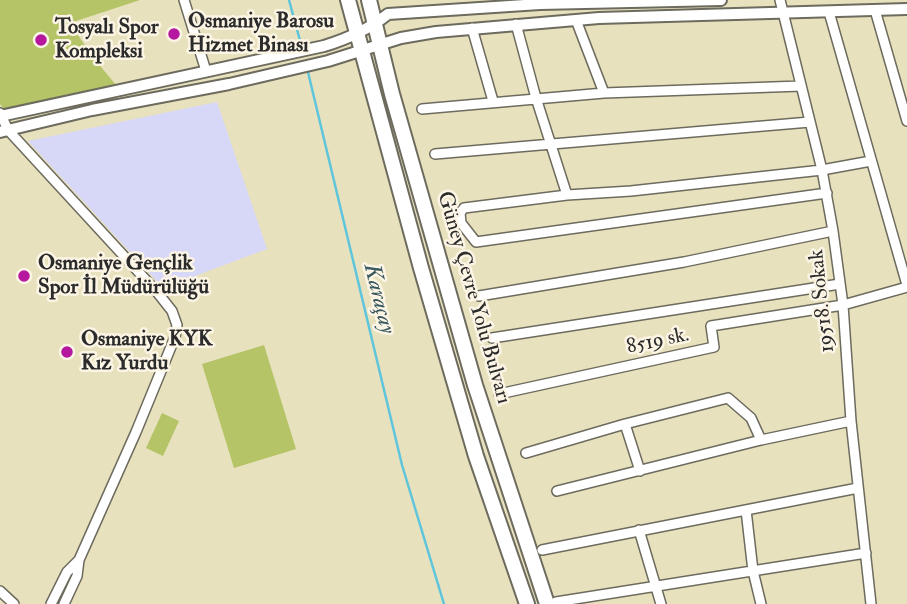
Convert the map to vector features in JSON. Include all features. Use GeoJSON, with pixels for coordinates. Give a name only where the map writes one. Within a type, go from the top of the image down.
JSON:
{"type":"FeatureCollection","features":[{"type":"Feature","properties":{"kind":"highway","name":"Güney Çevre Yolu Bulvarı"},"geometry":{"type":"LineString","coordinates":[[348,0],[465,418],[527,604]]}},
{"type":"Feature","properties":{"kind":"highway","name":"Güney Çevre Yolu Bulvarı"},"geometry":{"type":"LineString","coordinates":[[369,0],[392,94],[475,385],[552,603]]}},
{"type":"Feature","properties":{"kind":"street"},"geometry":{"type":"LineString","coordinates":[[184,0],[206,71]]}},
{"type":"Feature","properties":{"kind":"street"},"geometry":{"type":"LineString","coordinates":[[420,0],[420,13]]}},
{"type":"Feature","properties":{"kind":"street"},"geometry":{"type":"LineString","coordinates":[[64,604],[77,576],[79,559],[146,409],[177,325],[172,311],[157,292],[4,131],[1,115],[324,46],[345,40],[388,14],[420,13],[480,4],[721,0]]}},
{"type":"Feature","properties":{"kind":"street","name":"19518. Sokak"},"geometry":{"type":"LineString","coordinates":[[780,0],[822,170],[833,231],[843,306],[851,421],[871,604]]}},
{"type":"Feature","properties":{"kind":"street"},"geometry":{"type":"LineString","coordinates":[[4,131],[92,110],[229,84],[436,32],[576,20],[907,9]]}},
{"type":"Feature","properties":{"kind":"street"},"geometry":{"type":"LineString","coordinates":[[875,10],[907,121]]}},
{"type":"Feature","properties":{"kind":"street"},"geometry":{"type":"LineString","coordinates":[[829,12],[907,286],[843,306]]}},
{"type":"Feature","properties":{"kind":"street"},"geometry":{"type":"LineString","coordinates":[[576,20],[604,93]]}},
{"type":"Feature","properties":{"kind":"street"},"geometry":{"type":"LineString","coordinates":[[516,24],[567,195]]}},
{"type":"Feature","properties":{"kind":"street"},"geometry":{"type":"LineString","coordinates":[[472,28],[493,101]]}},
{"type":"Feature","properties":{"kind":"street"},"geometry":{"type":"LineString","coordinates":[[422,109],[536,97],[801,86]]}},
{"type":"Feature","properties":{"kind":"street"},"geometry":{"type":"LineString","coordinates":[[435,154],[810,122]]}},
{"type":"Feature","properties":{"kind":"street"},"geometry":{"type":"LineString","coordinates":[[827,193],[475,242],[461,222],[460,213],[464,208],[822,170],[871,161]]}},
{"type":"Feature","properties":{"kind":"street"},"geometry":{"type":"LineString","coordinates":[[480,296],[684,262],[833,231]]}},
{"type":"Feature","properties":{"kind":"street"},"geometry":{"type":"LineString","coordinates":[[492,338],[840,284]]}},
{"type":"Feature","properties":{"kind":"street","name":"8519 sk."},"geometry":{"type":"LineString","coordinates":[[499,394],[714,347],[711,326],[843,306]]}},
{"type":"Feature","properties":{"kind":"street"},"geometry":{"type":"LineString","coordinates":[[526,453],[728,398],[751,418],[761,440]]}},
{"type":"Feature","properties":{"kind":"street"},"geometry":{"type":"LineString","coordinates":[[557,491],[761,440],[851,421]]}},
{"type":"Feature","properties":{"kind":"street"},"geometry":{"type":"LineString","coordinates":[[625,424],[640,471]]}},
{"type":"Feature","properties":{"kind":"street"},"geometry":{"type":"LineString","coordinates":[[542,550],[858,488]]}},
{"type":"Feature","properties":{"kind":"street"},"geometry":{"type":"LineString","coordinates":[[746,510],[753,571],[761,604]]}},
{"type":"Feature","properties":{"kind":"street"},"geometry":{"type":"LineString","coordinates":[[639,530],[661,604]]}},
{"type":"Feature","properties":{"kind":"street"},"geometry":{"type":"LineString","coordinates":[[552,603],[866,553]]}},
{"type":"Feature","properties":{"kind":"street"},"geometry":{"type":"LineString","coordinates":[[51,604],[67,572],[79,559]]}},
{"type":"Feature","properties":{"kind":"street"},"geometry":{"type":"LineString","coordinates":[[0,591],[14,604]]}},
{"type":"Feature","properties":{"kind":"shaded area"},"geometry":{"type":"Polygon","coordinates":[[[217,102],[267,249],[163,288],[28,141],[217,102]]]}},
{"type":"Feature","properties":{"kind":"green space","name":"Tosyalı Spor Kompleksi"},"geometry":{"type":"Polygon","coordinates":[[[0,0],[140,0],[70,23],[116,85],[4,109],[0,104],[0,0]]]}},
{"type":"Feature","properties":{"kind":"green space"},"geometry":{"type":"Polygon","coordinates":[[[264,345],[296,449],[234,468],[202,364],[264,345]]]}},
{"type":"Feature","properties":{"kind":"green space"},"geometry":{"type":"Polygon","coordinates":[[[162,413],[179,421],[163,456],[146,448],[162,413]]]}},
{"type":"Feature","properties":{"kind":"waterway","name":"Karaçay"},"geometry":{"type":"LineString","coordinates":[[289,0],[302,48]]}},
{"type":"Feature","properties":{"kind":"waterway","name":"Karaçay"},"geometry":{"type":"LineString","coordinates":[[307,68],[402,465],[444,604]]}},
{"type":"Feature","properties":{"kind":"place","name":"Osmaniye Barosu Hizmet Binası"},"geometry":{"type":"Point","coordinates":[174,34]}},
{"type":"Feature","properties":{"kind":"place","name":"Tosyalı Spor Kompleksi"},"geometry":{"type":"Point","coordinates":[41,40]}},
{"type":"Feature","properties":{"kind":"place","name":"Osmaniye Gençlik Spor İl Müdürülüğü"},"geometry":{"type":"Point","coordinates":[24,276]}},
{"type":"Feature","properties":{"kind":"place","name":"Osmaniye KYK Kız Yurdu"},"geometry":{"type":"Point","coordinates":[67,352]}}]}
